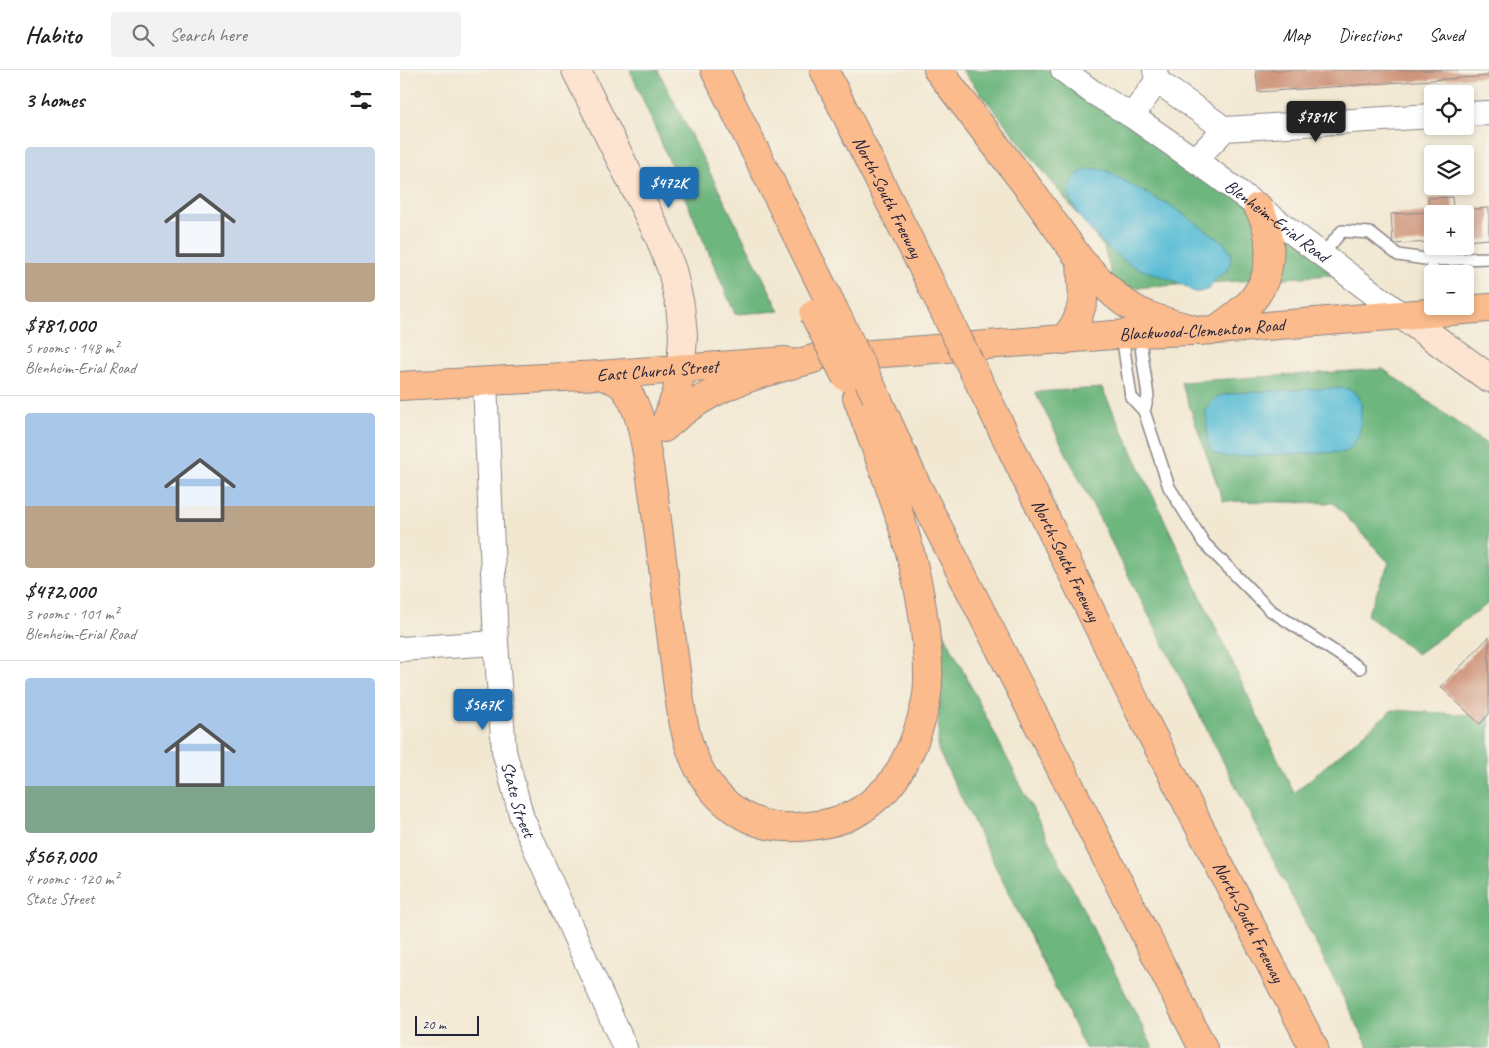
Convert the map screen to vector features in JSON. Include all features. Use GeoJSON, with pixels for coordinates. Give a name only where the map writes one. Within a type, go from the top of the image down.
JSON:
{"type":"FeatureCollection","features":[{"type":"Feature","properties":{"kind":"main road"},"geometry":{"type":"LineString","coordinates":[[576,70],[659,236],[672,270],[680,305],[683,335],[677,392],[656,450],[651,477]]}},
{"type":"Feature","properties":{"kind":"main road"},"geometry":{"type":"LineString","coordinates":[[715,70],[808,257],[823,310],[867,397],[915,482],[1203,1048]]}},
{"type":"Feature","properties":{"kind":"main road","name":"North-South Freeway"},"geometry":{"type":"LineString","coordinates":[[824,70],[1140,712],[1314,1048]]}},
{"type":"Feature","properties":{"kind":"main road"},"geometry":{"type":"LineString","coordinates":[[938,70],[1030,190],[1081,261],[1110,290],[1146,315],[1208,331],[1254,299],[1267,274],[1270,239],[1263,214],[1258,207]]}},
{"type":"Feature","properties":{"kind":"main road"},"geometry":{"type":"LineString","coordinates":[[1064,340],[1077,321],[1083,301],[1081,261]]}},
{"type":"Feature","properties":{"kind":"main road","name":"Blackwood-Clementon Road"},"geometry":{"type":"LineString","coordinates":[[1474,308],[1489,308]]}},
{"type":"Feature","properties":{"kind":"main road","name":"Blackwood-Clementon Road"},"geometry":{"type":"LineString","coordinates":[[914,351],[1131,334],[1208,331],[1402,315],[1424,311]]}},
{"type":"Feature","properties":{"kind":"main road","name":"Blenheim-Erial Road"},"geometry":{"type":"LineString","coordinates":[[1402,315],[1489,378]]}},
{"type":"Feature","properties":{"kind":"main road","name":"East Church Street"},"geometry":{"type":"LineString","coordinates":[[400,386],[599,375],[914,351]]}},
{"type":"Feature","properties":{"kind":"main road"},"geometry":{"type":"LineString","coordinates":[[664,428],[693,404],[719,388],[754,375],[812,359]]}},
{"type":"Feature","properties":{"kind":"main road"},"geometry":{"type":"LineString","coordinates":[[599,375],[619,382],[633,401],[646,449],[681,708],[692,753],[708,784],[722,802],[743,816],[771,827],[799,828],[828,824],[860,811],[885,790],[905,762],[920,728],[928,692],[928,652],[922,605],[914,566],[867,397]]}},
{"type":"Feature","properties":{"kind":"street","name":"Blenheim-Erial Road"},"geometry":{"type":"LineString","coordinates":[[1063,70],[1091,91],[1132,116],[1195,160],[1402,315]]}},
{"type":"Feature","properties":{"kind":"street"},"geometry":{"type":"LineString","coordinates":[[1132,116],[1156,75],[1225,129],[1424,117]]}},
{"type":"Feature","properties":{"kind":"street"},"geometry":{"type":"LineString","coordinates":[[1474,114],[1489,113]]}},
{"type":"Feature","properties":{"kind":"street"},"geometry":{"type":"LineString","coordinates":[[1195,160],[1225,129]]}},
{"type":"Feature","properties":{"kind":"street","name":"State Street"},"geometry":{"type":"LineString","coordinates":[[485,381],[496,643],[504,751],[522,818],[625,1048]]}},
{"type":"Feature","properties":{"kind":"street"},"geometry":{"type":"LineString","coordinates":[[400,649],[496,643]]}},
{"type":"Feature","properties":{"kind":"lane"},"geometry":{"type":"LineString","coordinates":[[1322,255],[1342,231],[1370,233],[1398,255],[1432,260],[1489,258]]}},
{"type":"Feature","properties":{"kind":"lane"},"geometry":{"type":"LineString","coordinates":[[1432,260],[1432,265]]}},
{"type":"Feature","properties":{"kind":"lane"},"geometry":{"type":"LineString","coordinates":[[1131,334],[1148,396],[1144,411]]}},
{"type":"Feature","properties":{"kind":"lane"},"geometry":{"type":"LineString","coordinates":[[1131,334],[1131,397],[1144,411],[1170,487],[1204,543],[1270,610],[1360,668]]}},
{"type":"Feature","properties":{"kind":"green space"},"geometry":{"type":"Polygon","coordinates":[[[630,70],[658,70],[780,311],[735,314],[630,70]]]}},
{"type":"Feature","properties":{"kind":"green space"},"geometry":{"type":"Polygon","coordinates":[[[962,70],[1057,70],[1348,274],[1115,289],[1104,247],[962,70]]]}},
{"type":"Feature","properties":{"kind":"green space"},"geometry":{"type":"Polygon","coordinates":[[[1383,369],[1489,446],[1489,603],[1417,654],[1367,615],[1389,563],[1334,503],[1223,501],[1181,382],[1383,369]]]}},
{"type":"Feature","properties":{"kind":"green space"},"geometry":{"type":"Polygon","coordinates":[[[1102,388],[1294,793],[1392,710],[1489,716],[1489,1048],[1369,1048],[1035,392],[1102,388]]]}},
{"type":"Feature","properties":{"kind":"green space"},"geometry":{"type":"Polygon","coordinates":[[[940,625],[1153,1048],[1085,1048],[938,750],[940,625]]]}},
{"type":"Feature","properties":{"kind":"water"},"geometry":{"type":"Polygon","coordinates":[[[1091,168],[1105,170],[1160,201],[1167,203],[1223,242],[1231,253],[1230,264],[1226,272],[1217,277],[1209,289],[1195,292],[1178,282],[1139,269],[1125,261],[1090,229],[1071,201],[1070,188],[1075,177],[1091,168]]]}},
{"type":"Feature","properties":{"kind":"water"},"geometry":{"type":"Polygon","coordinates":[[[1334,388],[1351,390],[1357,394],[1361,401],[1359,433],[1351,448],[1346,452],[1226,457],[1214,453],[1208,445],[1206,410],[1211,402],[1219,396],[1234,393],[1334,388]]]}},
{"type":"Feature","properties":{"kind":"building"},"geometry":{"type":"Polygon","coordinates":[[[1256,70],[1489,70],[1489,76],[1258,92],[1256,70]]]}},
{"type":"Feature","properties":{"kind":"building"},"geometry":{"type":"Polygon","coordinates":[[[1452,197],[1453,205],[1428,205],[1428,198],[1452,197]]]}},
{"type":"Feature","properties":{"kind":"building"},"geometry":{"type":"Polygon","coordinates":[[[1489,208],[1489,239],[1474,240],[1474,209],[1489,208]]]}},
{"type":"Feature","properties":{"kind":"building"},"geometry":{"type":"Polygon","coordinates":[[[1424,212],[1424,242],[1393,244],[1391,214],[1424,212]]]}},
{"type":"Feature","properties":{"kind":"building"},"geometry":{"type":"Polygon","coordinates":[[[1489,637],[1489,714],[1480,724],[1441,687],[1489,637]]]}}]}
